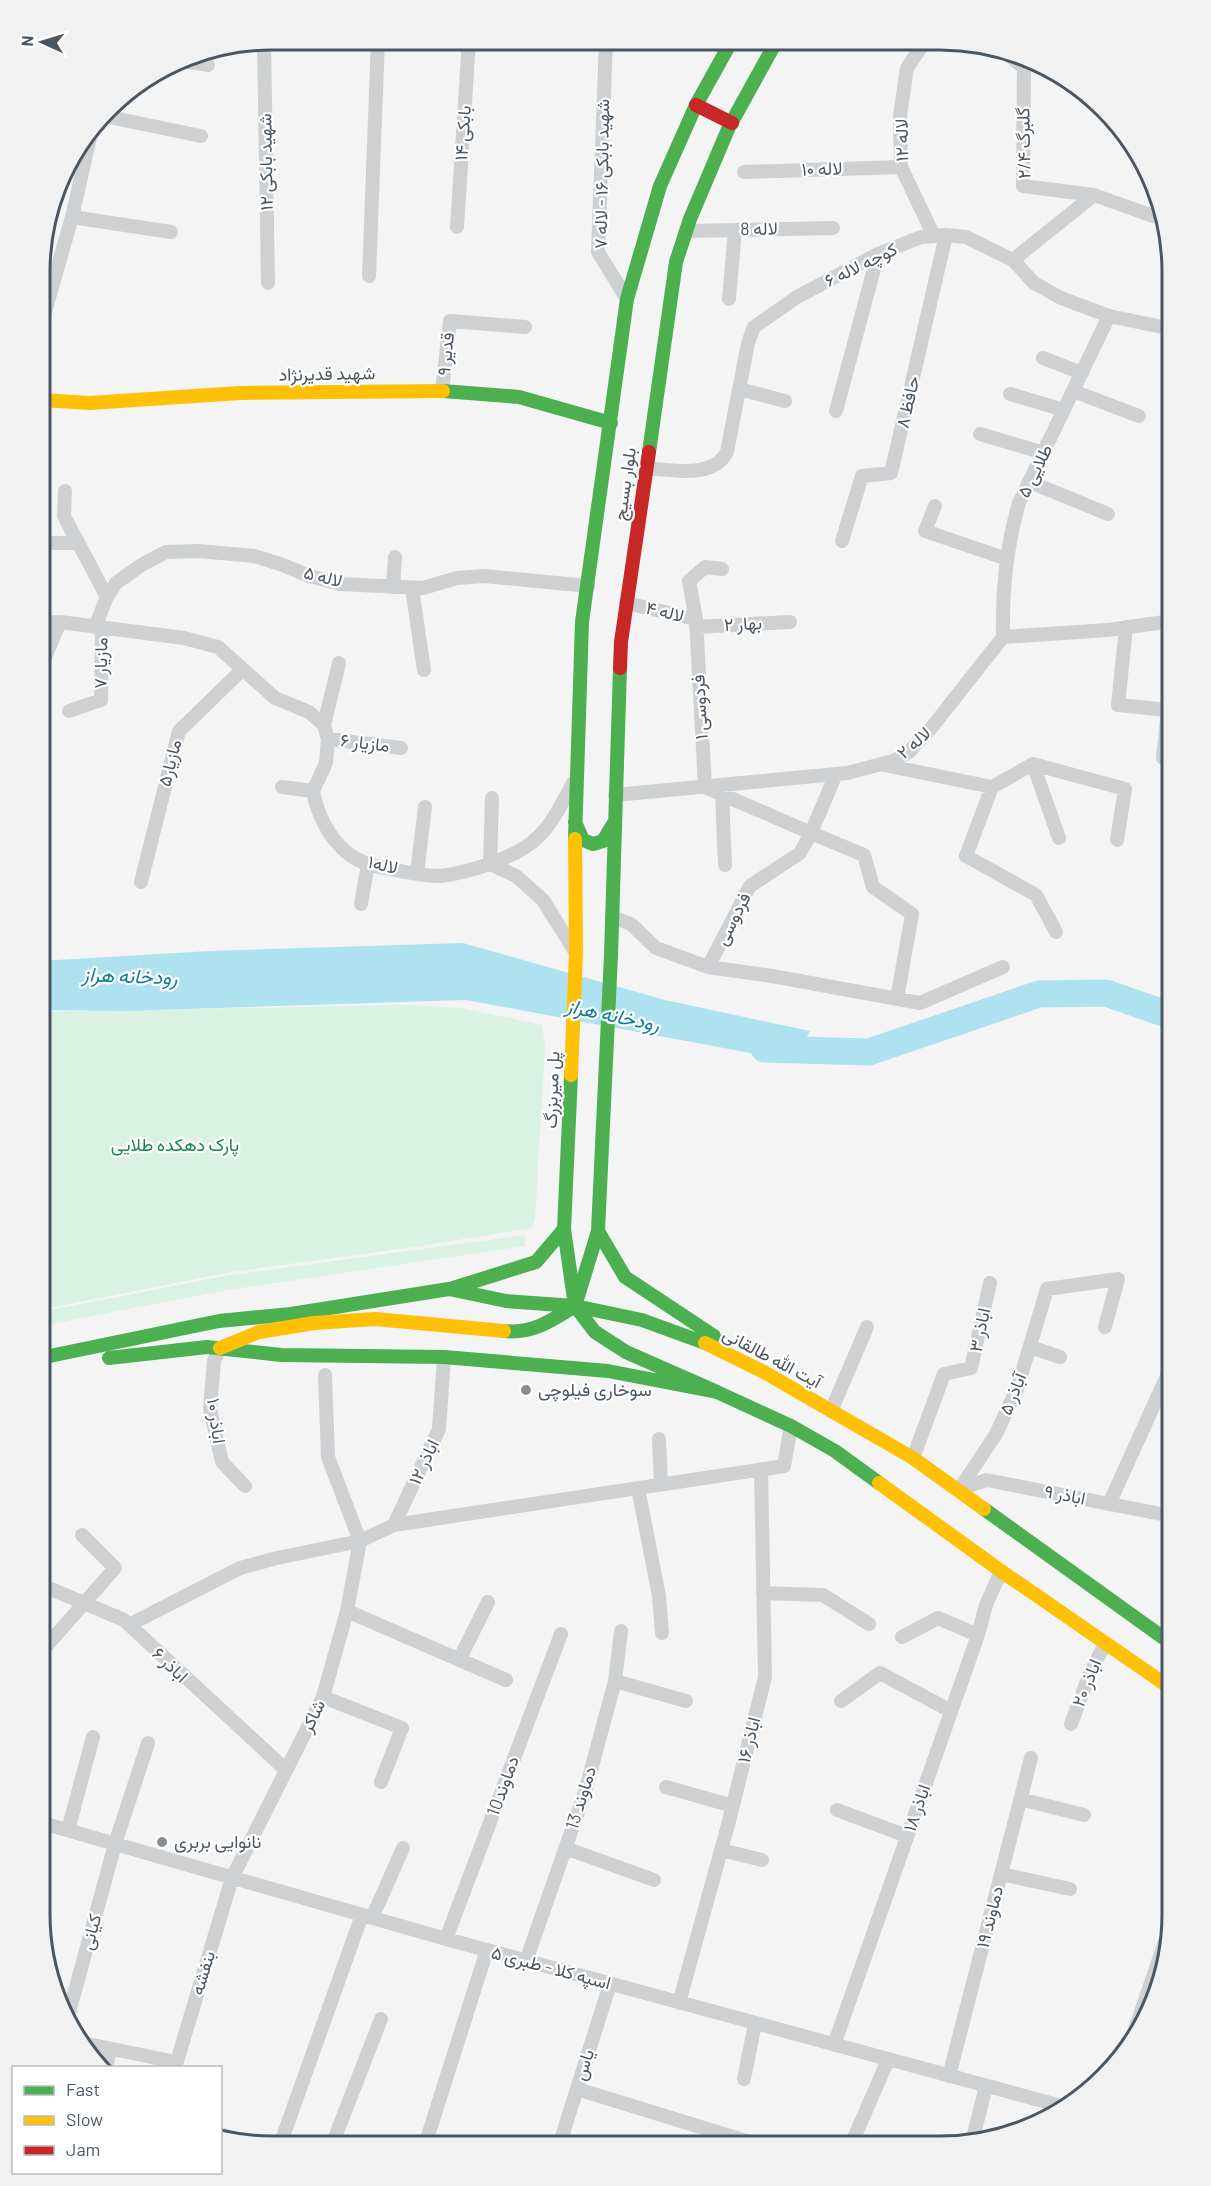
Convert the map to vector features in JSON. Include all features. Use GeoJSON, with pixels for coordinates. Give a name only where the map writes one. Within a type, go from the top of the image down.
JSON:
{"type":"FeatureCollection","features":[{"type":"Feature","properties":{"kind":"main road","name":"بلوار بسیج"},"geometry":{"type":"LineString","coordinates":[[576,952],[575,822],[582,622],[627,299],[660,186],[696,105],[727,50]]}},
{"type":"Feature","properties":{"kind":"main road","name":"بلوار بسیج"},"geometry":{"type":"LineString","coordinates":[[598,1231],[611,955],[621,642],[676,262],[686,231],[732,123],[772,50]]}},
{"type":"Feature","properties":{"kind":"main road"},"geometry":{"type":"LineString","coordinates":[[696,105],[732,123]]}},
{"type":"Feature","properties":{"kind":"main road","name":"شهید قدیرنژاد"},"geometry":{"type":"LineString","coordinates":[[50,401],[90,403],[240,393],[442,391],[519,397],[610,423]]}},
{"type":"Feature","properties":{"kind":"main road"},"geometry":{"type":"LineString","coordinates":[[575,822],[583,840],[593,844],[603,841],[614,822]]}},
{"type":"Feature","properties":{"kind":"main road","name":"پل میربزرگ"},"geometry":{"type":"LineString","coordinates":[[575,1306],[564,1229],[576,952]]}},
{"type":"Feature","properties":{"kind":"main road"},"geometry":{"type":"LineString","coordinates":[[449,1289],[536,1262],[564,1229]]}},
{"type":"Feature","properties":{"kind":"main road"},"geometry":{"type":"LineString","coordinates":[[220,1348],[259,1332],[314,1323],[375,1319],[519,1333],[546,1324],[575,1306],[598,1231]]}},
{"type":"Feature","properties":{"kind":"main road"},"geometry":{"type":"LineString","coordinates":[[598,1231],[626,1277],[636,1286],[698,1325],[764,1372]]}},
{"type":"Feature","properties":{"kind":"main road","name":"آیت الله طالقانی"},"geometry":{"type":"LineString","coordinates":[[50,1356],[219,1321],[291,1314],[449,1289],[506,1301],[575,1306],[642,1320],[694,1338],[764,1372],[913,1458],[1162,1637]]}},
{"type":"Feature","properties":{"kind":"main road"},"geometry":{"type":"LineString","coordinates":[[505,1332],[515,1327],[519,1317],[515,1307],[506,1301]]}},
{"type":"Feature","properties":{"kind":"main road"},"geometry":{"type":"LineString","coordinates":[[575,1306],[596,1332],[626,1352],[791,1426],[835,1451],[1001,1571],[1162,1682]]}},
{"type":"Feature","properties":{"kind":"main road"},"geometry":{"type":"LineString","coordinates":[[644,1359],[638,1350],[640,1338],[648,1328],[661,1326]]}},
{"type":"Feature","properties":{"kind":"main road"},"geometry":{"type":"LineString","coordinates":[[50,1369],[125,1355],[207,1347],[281,1355],[444,1358],[608,1371],[717,1392]]}},
{"type":"Feature","properties":{"kind":"street","name":"شهید بابکی ۱۲"},"geometry":{"type":"LineString","coordinates":[[264,50],[268,283]]}},
{"type":"Feature","properties":{"kind":"street"},"geometry":{"type":"LineString","coordinates":[[369,276],[378,50]]}},
{"type":"Feature","properties":{"kind":"street","name":"بابکی ۱۴"},"geometry":{"type":"LineString","coordinates":[[457,227],[468,50]]}},
{"type":"Feature","properties":{"kind":"street","name":"شهید بابکی ۱۶ - لاله ۷"},"geometry":{"type":"LineString","coordinates":[[606,50],[598,252],[627,299]]}},
{"type":"Feature","properties":{"kind":"street","name":"لاله ۱۲"},"geometry":{"type":"LineString","coordinates":[[919,50],[907,68],[900,116],[901,167],[940,236]]}},
{"type":"Feature","properties":{"kind":"street"},"geometry":{"type":"LineString","coordinates":[[195,63],[208,65]]}},
{"type":"Feature","properties":{"kind":"street","name":"گلبرگ ۲/۴"},"geometry":{"type":"LineString","coordinates":[[1025,66],[1023,186],[1094,195],[1153,216]]}},
{"type":"Feature","properties":{"kind":"street"},"geometry":{"type":"LineString","coordinates":[[112,118],[201,136]]}},
{"type":"Feature","properties":{"kind":"street"},"geometry":{"type":"LineString","coordinates":[[50,295],[72,218],[88,147]]}},
{"type":"Feature","properties":{"kind":"street","name":"لاله ۱۰"},"geometry":{"type":"LineString","coordinates":[[744,172],[901,167]]}},
{"type":"Feature","properties":{"kind":"street"},"geometry":{"type":"LineString","coordinates":[[1013,260],[1094,195]]}},
{"type":"Feature","properties":{"kind":"street"},"geometry":{"type":"LineString","coordinates":[[72,218],[171,231]]}},
{"type":"Feature","properties":{"kind":"street","name":"لاله 8"},"geometry":{"type":"LineString","coordinates":[[686,231],[833,228]]}},
{"type":"Feature","properties":{"kind":"street"},"geometry":{"type":"LineString","coordinates":[[729,299],[735,230]]}},
{"type":"Feature","properties":{"kind":"street","name":"حافظ ۸"},"geometry":{"type":"LineString","coordinates":[[842,541],[862,476],[891,473],[940,236]]}},
{"type":"Feature","properties":{"kind":"street","name":"کوچه لاله ۶"},"geometry":{"type":"LineString","coordinates":[[646,468],[685,471],[710,468],[722,461],[727,452],[747,343],[754,327],[797,297],[878,254],[921,237],[966,237],[1013,260],[1034,283],[1061,298],[1109,316],[1162,327]]}},
{"type":"Feature","properties":{"kind":"street"},"geometry":{"type":"LineString","coordinates":[[836,411],[878,254]]}},
{"type":"Feature","properties":{"kind":"street","name":"طلایی ۵"},"geometry":{"type":"LineString","coordinates":[[1003,637],[1002,594],[1010,533],[1019,503],[1109,316]]}},
{"type":"Feature","properties":{"kind":"street","name":"قدیر ۹"},"geometry":{"type":"LineString","coordinates":[[442,391],[450,321],[525,327]]}},
{"type":"Feature","properties":{"kind":"street"},"geometry":{"type":"LineString","coordinates":[[1043,358],[1082,373]]}},
{"type":"Feature","properties":{"kind":"street"},"geometry":{"type":"LineString","coordinates":[[739,389],[785,401]]}},
{"type":"Feature","properties":{"kind":"street"},"geometry":{"type":"LineString","coordinates":[[1074,391],[1139,416]]}},
{"type":"Feature","properties":{"kind":"street"},"geometry":{"type":"LineString","coordinates":[[1011,394],[1064,410]]}},
{"type":"Feature","properties":{"kind":"street"},"geometry":{"type":"LineString","coordinates":[[980,434],[1044,453]]}},
{"type":"Feature","properties":{"kind":"street"},"geometry":{"type":"LineString","coordinates":[[1030,482],[1108,514]]}},
{"type":"Feature","properties":{"kind":"street"},"geometry":{"type":"LineString","coordinates":[[65,491],[64,516],[107,597]]}},
{"type":"Feature","properties":{"kind":"street"},"geometry":{"type":"LineString","coordinates":[[935,506],[925,531],[1007,559]]}},
{"type":"Feature","properties":{"kind":"street"},"geometry":{"type":"LineString","coordinates":[[50,543],[78,543]]}},
{"type":"Feature","properties":{"kind":"street","name":"لاله ۵"},"geometry":{"type":"LineString","coordinates":[[98,627],[107,597],[116,583],[143,564],[166,552],[199,550],[254,556],[309,576],[340,584],[423,588],[457,578],[483,576],[588,586]]}},
{"type":"Feature","properties":{"kind":"street"},"geometry":{"type":"LineString","coordinates":[[393,587],[395,557]]}},
{"type":"Feature","properties":{"kind":"street","name":"فردوسی ۱"},"geometry":{"type":"LineString","coordinates":[[705,787],[696,623],[689,581],[705,567],[722,570]]}},
{"type":"Feature","properties":{"kind":"street"},"geometry":{"type":"LineString","coordinates":[[412,588],[424,670]]}},
{"type":"Feature","properties":{"kind":"street","name":"لاله ۴"},"geometry":{"type":"LineString","coordinates":[[626,603],[696,623]]}},
{"type":"Feature","properties":{"kind":"street"},"geometry":{"type":"LineString","coordinates":[[50,622],[184,638],[218,647],[275,698],[309,712],[324,725]]}},
{"type":"Feature","properties":{"kind":"street"},"geometry":{"type":"LineString","coordinates":[[50,646],[60,622]]}},
{"type":"Feature","properties":{"kind":"street","name":"بهار ۲"},"geometry":{"type":"LineString","coordinates":[[696,623],[790,622]]}},
{"type":"Feature","properties":{"kind":"street"},"geometry":{"type":"LineString","coordinates":[[1003,637],[1071,633],[1162,622]]}},
{"type":"Feature","properties":{"kind":"street","name":"مازیار ۷"},"geometry":{"type":"LineString","coordinates":[[69,711],[101,700],[98,627]]}},
{"type":"Feature","properties":{"kind":"street"},"geometry":{"type":"LineString","coordinates":[[1126,627],[1118,705],[1162,709]]}},
{"type":"Feature","properties":{"kind":"street","name":"لاله ۲"},"geometry":{"type":"LineString","coordinates":[[615,795],[847,773],[893,761],[909,752],[939,719],[1003,637]]}},
{"type":"Feature","properties":{"kind":"street"},"geometry":{"type":"LineString","coordinates":[[282,787],[313,791],[326,763],[328,739],[324,725],[339,663]]}},
{"type":"Feature","properties":{"kind":"street","name":"مازیار۵"},"geometry":{"type":"LineString","coordinates":[[141,882],[178,730],[243,669]]}},
{"type":"Feature","properties":{"kind":"street","name":"مازیار ۶"},"geometry":{"type":"LineString","coordinates":[[328,739],[401,748]]}},
{"type":"Feature","properties":{"kind":"street"},"geometry":{"type":"LineString","coordinates":[[882,764],[992,788]]}},
{"type":"Feature","properties":{"kind":"street"},"geometry":{"type":"LineString","coordinates":[[1033,764],[1059,838]]}},
{"type":"Feature","properties":{"kind":"street"},"geometry":{"type":"LineString","coordinates":[[1056,932],[1036,895],[966,856],[992,788],[1033,764],[1125,789],[1118,840]]}},
{"type":"Feature","properties":{"kind":"street","name":"فردوسی"},"geometry":{"type":"LineString","coordinates":[[708,967],[750,886],[800,853],[812,833],[836,774]]}},
{"type":"Feature","properties":{"kind":"street","name":"لاله۱"},"geometry":{"type":"LineString","coordinates":[[313,791],[316,807],[330,835],[346,852],[368,864],[439,876],[490,864],[521,849],[538,837],[559,809],[576,778]]}},
{"type":"Feature","properties":{"kind":"street"},"geometry":{"type":"LineString","coordinates":[[705,787],[864,855],[873,887],[912,914],[897,999]]}},
{"type":"Feature","properties":{"kind":"street"},"geometry":{"type":"LineString","coordinates":[[722,795],[725,865]]}},
{"type":"Feature","properties":{"kind":"street"},"geometry":{"type":"LineString","coordinates":[[492,798],[490,864],[516,876],[543,900],[576,952]]}},
{"type":"Feature","properties":{"kind":"street"},"geometry":{"type":"LineString","coordinates":[[417,873],[425,807]]}},
{"type":"Feature","properties":{"kind":"street"},"geometry":{"type":"LineString","coordinates":[[361,904],[368,864]]}},
{"type":"Feature","properties":{"kind":"street"},"geometry":{"type":"LineString","coordinates":[[612,918],[631,924],[656,948],[708,967],[772,976],[920,1003],[1003,967]]}},
{"type":"Feature","properties":{"kind":"street","name":"آباذر ۵"},"geometry":{"type":"LineString","coordinates":[[959,1490],[996,1434],[1017,1389],[1047,1289],[1118,1279],[1105,1327]]}},
{"type":"Feature","properties":{"kind":"street","name":"اباذر ۳"},"geometry":{"type":"LineString","coordinates":[[913,1458],[944,1374],[972,1368],[990,1283]]}},
{"type":"Feature","properties":{"kind":"street"},"geometry":{"type":"LineString","coordinates":[[831,1411],[867,1327]]}},
{"type":"Feature","properties":{"kind":"street"},"geometry":{"type":"LineString","coordinates":[[1030,1347],[1060,1357]]}},
{"type":"Feature","properties":{"kind":"street","name":"اباذر ۱۰"},"geometry":{"type":"LineString","coordinates":[[220,1348],[214,1361],[210,1410],[222,1462],[245,1486]]}},
{"type":"Feature","properties":{"kind":"street","name":"اباذر ۱۲"},"geometry":{"type":"LineString","coordinates":[[394,1525],[439,1428],[444,1358]]}},
{"type":"Feature","properties":{"kind":"street"},"geometry":{"type":"LineString","coordinates":[[325,1375],[328,1457],[360,1541]]}},
{"type":"Feature","properties":{"kind":"street"},"geometry":{"type":"LineString","coordinates":[[1109,1504],[1162,1387]]}},
{"type":"Feature","properties":{"kind":"street"},"geometry":{"type":"LineString","coordinates":[[129,1625],[240,1568],[360,1541],[394,1525],[784,1466],[791,1426]]}},
{"type":"Feature","properties":{"kind":"street"},"geometry":{"type":"LineString","coordinates":[[659,1439],[661,1484]]}},
{"type":"Feature","properties":{"kind":"street","name":"اباذر ۱۶"},"geometry":{"type":"LineString","coordinates":[[679,2003],[733,1806],[765,1677],[762,1469]]}},
{"type":"Feature","properties":{"kind":"street","name":"اباذر ۹"},"geometry":{"type":"LineString","coordinates":[[959,1490],[986,1480],[1162,1514]]}},
{"type":"Feature","properties":{"kind":"street"},"geometry":{"type":"LineString","coordinates":[[638,1488],[659,1596],[662,1633]]}},
{"type":"Feature","properties":{"kind":"street"},"geometry":{"type":"LineString","coordinates":[[50,1642],[116,1568],[82,1535]]}},
{"type":"Feature","properties":{"kind":"street","name":"شاکر"},"geometry":{"type":"LineString","coordinates":[[232,1878],[322,1697],[347,1611],[360,1541]]}},
{"type":"Feature","properties":{"kind":"street","name":"اباذر ۱۸"},"geometry":{"type":"LineString","coordinates":[[834,2045],[978,1635],[986,1605],[1001,1571]]}},
{"type":"Feature","properties":{"kind":"street","name":"اباذر ۶"},"geometry":{"type":"LineString","coordinates":[[50,1589],[124,1620],[286,1770]]}},
{"type":"Feature","properties":{"kind":"street"},"geometry":{"type":"LineString","coordinates":[[763,1593],[823,1594],[869,1624]]}},
{"type":"Feature","properties":{"kind":"street"},"geometry":{"type":"LineString","coordinates":[[459,1660],[488,1602]]}},
{"type":"Feature","properties":{"kind":"street"},"geometry":{"type":"LineString","coordinates":[[347,1611],[506,1680]]}},
{"type":"Feature","properties":{"kind":"street"},"geometry":{"type":"LineString","coordinates":[[902,1637],[938,1618],[978,1635]]}},
{"type":"Feature","properties":{"kind":"street","name":"دماوند 13"},"geometry":{"type":"LineString","coordinates":[[526,1961],[585,1792],[615,1682],[621,1631]]}},
{"type":"Feature","properties":{"kind":"street","name":"دماوند10"},"geometry":{"type":"LineString","coordinates":[[446,1939],[561,1634]]}},
{"type":"Feature","properties":{"kind":"street","name":"اباذر ۲۰"},"geometry":{"type":"LineString","coordinates":[[1071,1724],[1089,1676],[1105,1643]]}},
{"type":"Feature","properties":{"kind":"street"},"geometry":{"type":"LineString","coordinates":[[841,1701],[880,1673],[951,1711]]}},
{"type":"Feature","properties":{"kind":"street"},"geometry":{"type":"LineString","coordinates":[[615,1682],[687,1701]]}},
{"type":"Feature","properties":{"kind":"street"},"geometry":{"type":"LineString","coordinates":[[322,1697],[402,1728],[381,1782]]}},
{"type":"Feature","properties":{"kind":"street"},"geometry":{"type":"LineString","coordinates":[[68,1830],[93,1737]]}},
{"type":"Feature","properties":{"kind":"street","name":"کیانی"},"geometry":{"type":"LineString","coordinates":[[70,2008],[115,1844],[148,1743]]}},
{"type":"Feature","properties":{"kind":"street","name":"دماوند ۱۹"},"geometry":{"type":"LineString","coordinates":[[949,2076],[1031,1758]]}},
{"type":"Feature","properties":{"kind":"street"},"geometry":{"type":"LineString","coordinates":[[666,1787],[733,1806]]}},
{"type":"Feature","properties":{"kind":"street"},"geometry":{"type":"LineString","coordinates":[[1020,1799],[1084,1815]]}},
{"type":"Feature","properties":{"kind":"street"},"geometry":{"type":"LineString","coordinates":[[837,1810],[907,1836]]}},
{"type":"Feature","properties":{"kind":"street","name":"اسپه کلا - طبری ۵"},"geometry":{"type":"LineString","coordinates":[[50,1825],[446,1939],[1055,2104]]}},
{"type":"Feature","properties":{"kind":"street"},"geometry":{"type":"LineString","coordinates":[[283,2136],[367,1917],[403,1848]]}},
{"type":"Feature","properties":{"kind":"street"},"geometry":{"type":"LineString","coordinates":[[565,1848],[654,1880]]}},
{"type":"Feature","properties":{"kind":"street"},"geometry":{"type":"LineString","coordinates":[[721,1850],[762,1860]]}},
{"type":"Feature","properties":{"kind":"street"},"geometry":{"type":"LineString","coordinates":[[1001,1874],[1070,1889]]}},
{"type":"Feature","properties":{"kind":"street","name":"بنفشه"},"geometry":{"type":"LineString","coordinates":[[176,2065],[232,1878]]}},
{"type":"Feature","properties":{"kind":"street"},"geometry":{"type":"LineString","coordinates":[[428,2136],[487,1950]]}},
{"type":"Feature","properties":{"kind":"street","name":"یاس"},"geometry":{"type":"LineString","coordinates":[[562,2136],[610,1984]]}},
{"type":"Feature","properties":{"kind":"street"},"geometry":{"type":"LineString","coordinates":[[336,2136],[381,2019]]}},
{"type":"Feature","properties":{"kind":"street"},"geometry":{"type":"LineString","coordinates":[[744,2079],[755,2024]]}},
{"type":"Feature","properties":{"kind":"street"},"geometry":{"type":"LineString","coordinates":[[92,2045],[176,2065]]}},
{"type":"Feature","properties":{"kind":"street"},"geometry":{"type":"LineString","coordinates":[[107,2063],[110,2049]]}},
{"type":"Feature","properties":{"kind":"street"},"geometry":{"type":"LineString","coordinates":[[855,2136],[888,2060]]}},
{"type":"Feature","properties":{"kind":"street"},"geometry":{"type":"LineString","coordinates":[[974,2134],[986,2086]]}},
{"type":"Feature","properties":{"kind":"street"},"geometry":{"type":"LineString","coordinates":[[577,2089],[730,2136]]}},
{"type":"Feature","properties":{"kind":"green space","name":"پارک دهکده طلایی"},"geometry":{"type":"Polygon","coordinates":[[[405,1005],[461,1008],[542,1025],[545,1045],[535,1219],[532,1228],[231,1272],[50,1308],[50,1012],[405,1005]]]}},
{"type":"Feature","properties":{"kind":"green space"},"geometry":{"type":"Polygon","coordinates":[[[525,1235],[525,1246],[228,1290],[50,1324],[50,1310],[224,1276],[525,1235]]]}},
{"type":"Feature","properties":{"kind":"water"},"geometry":{"type":"Polygon","coordinates":[[[463,943],[665,1000],[810,1031],[794,1061],[466,1000],[123,1011],[50,1010],[50,960],[210,951],[463,943]]]}},
{"type":"Feature","properties":{"kind":"waterway","name":"رودخانه هراز"},"geometry":{"type":"LineString","coordinates":[[764,1049],[869,1052],[1039,994],[1106,993],[1162,1013]]}},
{"type":"Feature","properties":{"kind":"traffic: fast"},"geometry":{"type":"LineString","coordinates":[[575,839],[582,622],[627,299],[660,186],[696,105],[727,50]]}},
{"type":"Feature","properties":{"kind":"traffic: fast"},"geometry":{"type":"LineString","coordinates":[[649,452],[676,262],[690,219],[729,127],[772,50]]}},
{"type":"Feature","properties":{"kind":"traffic: fast"},"geometry":{"type":"LineString","coordinates":[[443,391],[519,397],[611,423]]}},
{"type":"Feature","properties":{"kind":"traffic: fast"},"geometry":{"type":"LineString","coordinates":[[504,1331],[532,1328],[575,1306],[598,1231],[611,955],[620,668]]}},
{"type":"Feature","properties":{"kind":"traffic: fast"},"geometry":{"type":"LineString","coordinates":[[575,822],[583,840],[593,844],[603,841],[614,823]]}},
{"type":"Feature","properties":{"kind":"traffic: fast"},"geometry":{"type":"LineString","coordinates":[[571,1075],[564,1229],[575,1306],[595,1332],[626,1352],[717,1392]]}},
{"type":"Feature","properties":{"kind":"traffic: fast"},"geometry":{"type":"LineString","coordinates":[[453,1288],[536,1262],[564,1229]]}},
{"type":"Feature","properties":{"kind":"traffic: fast"},"geometry":{"type":"LineString","coordinates":[[598,1231],[625,1277],[714,1336]]}},
{"type":"Feature","properties":{"kind":"traffic: fast"},"geometry":{"type":"LineString","coordinates":[[50,1356],[219,1321],[291,1314],[449,1289],[506,1301],[575,1306],[642,1320],[705,1343]]}},
{"type":"Feature","properties":{"kind":"traffic: fast"},"geometry":{"type":"LineString","coordinates":[[109,1358],[207,1347],[281,1355],[444,1357],[608,1371],[717,1392],[791,1426],[835,1451],[879,1483]]}},
{"type":"Feature","properties":{"kind":"traffic: fast"},"geometry":{"type":"LineString","coordinates":[[984,1509],[1162,1637]]}},
{"type":"Feature","properties":{"kind":"traffic: slow"},"geometry":{"type":"LineString","coordinates":[[50,401],[90,403],[240,393],[443,391]]}},
{"type":"Feature","properties":{"kind":"traffic: slow"},"geometry":{"type":"LineString","coordinates":[[571,1075],[576,952],[575,839]]}},
{"type":"Feature","properties":{"kind":"traffic: slow"},"geometry":{"type":"LineString","coordinates":[[220,1348],[259,1332],[314,1323],[375,1319],[504,1331]]}},
{"type":"Feature","properties":{"kind":"traffic: slow"},"geometry":{"type":"LineString","coordinates":[[705,1343],[764,1372],[913,1458],[984,1509]]}},
{"type":"Feature","properties":{"kind":"traffic: slow"},"geometry":{"type":"LineString","coordinates":[[879,1483],[1162,1682]]}},
{"type":"Feature","properties":{"kind":"traffic: jam"},"geometry":{"type":"LineString","coordinates":[[696,105],[732,123]]}},
{"type":"Feature","properties":{"kind":"traffic: jam"},"geometry":{"type":"LineString","coordinates":[[620,668],[621,642],[649,452]]}},
{"type":"Feature","properties":{"kind":"place","name":"سوخاری فیلوچی"},"geometry":{"type":"Point","coordinates":[526,1390]}},
{"type":"Feature","properties":{"kind":"place","name":"نانوایی بربری"},"geometry":{"type":"Point","coordinates":[162,1842]}}]}
